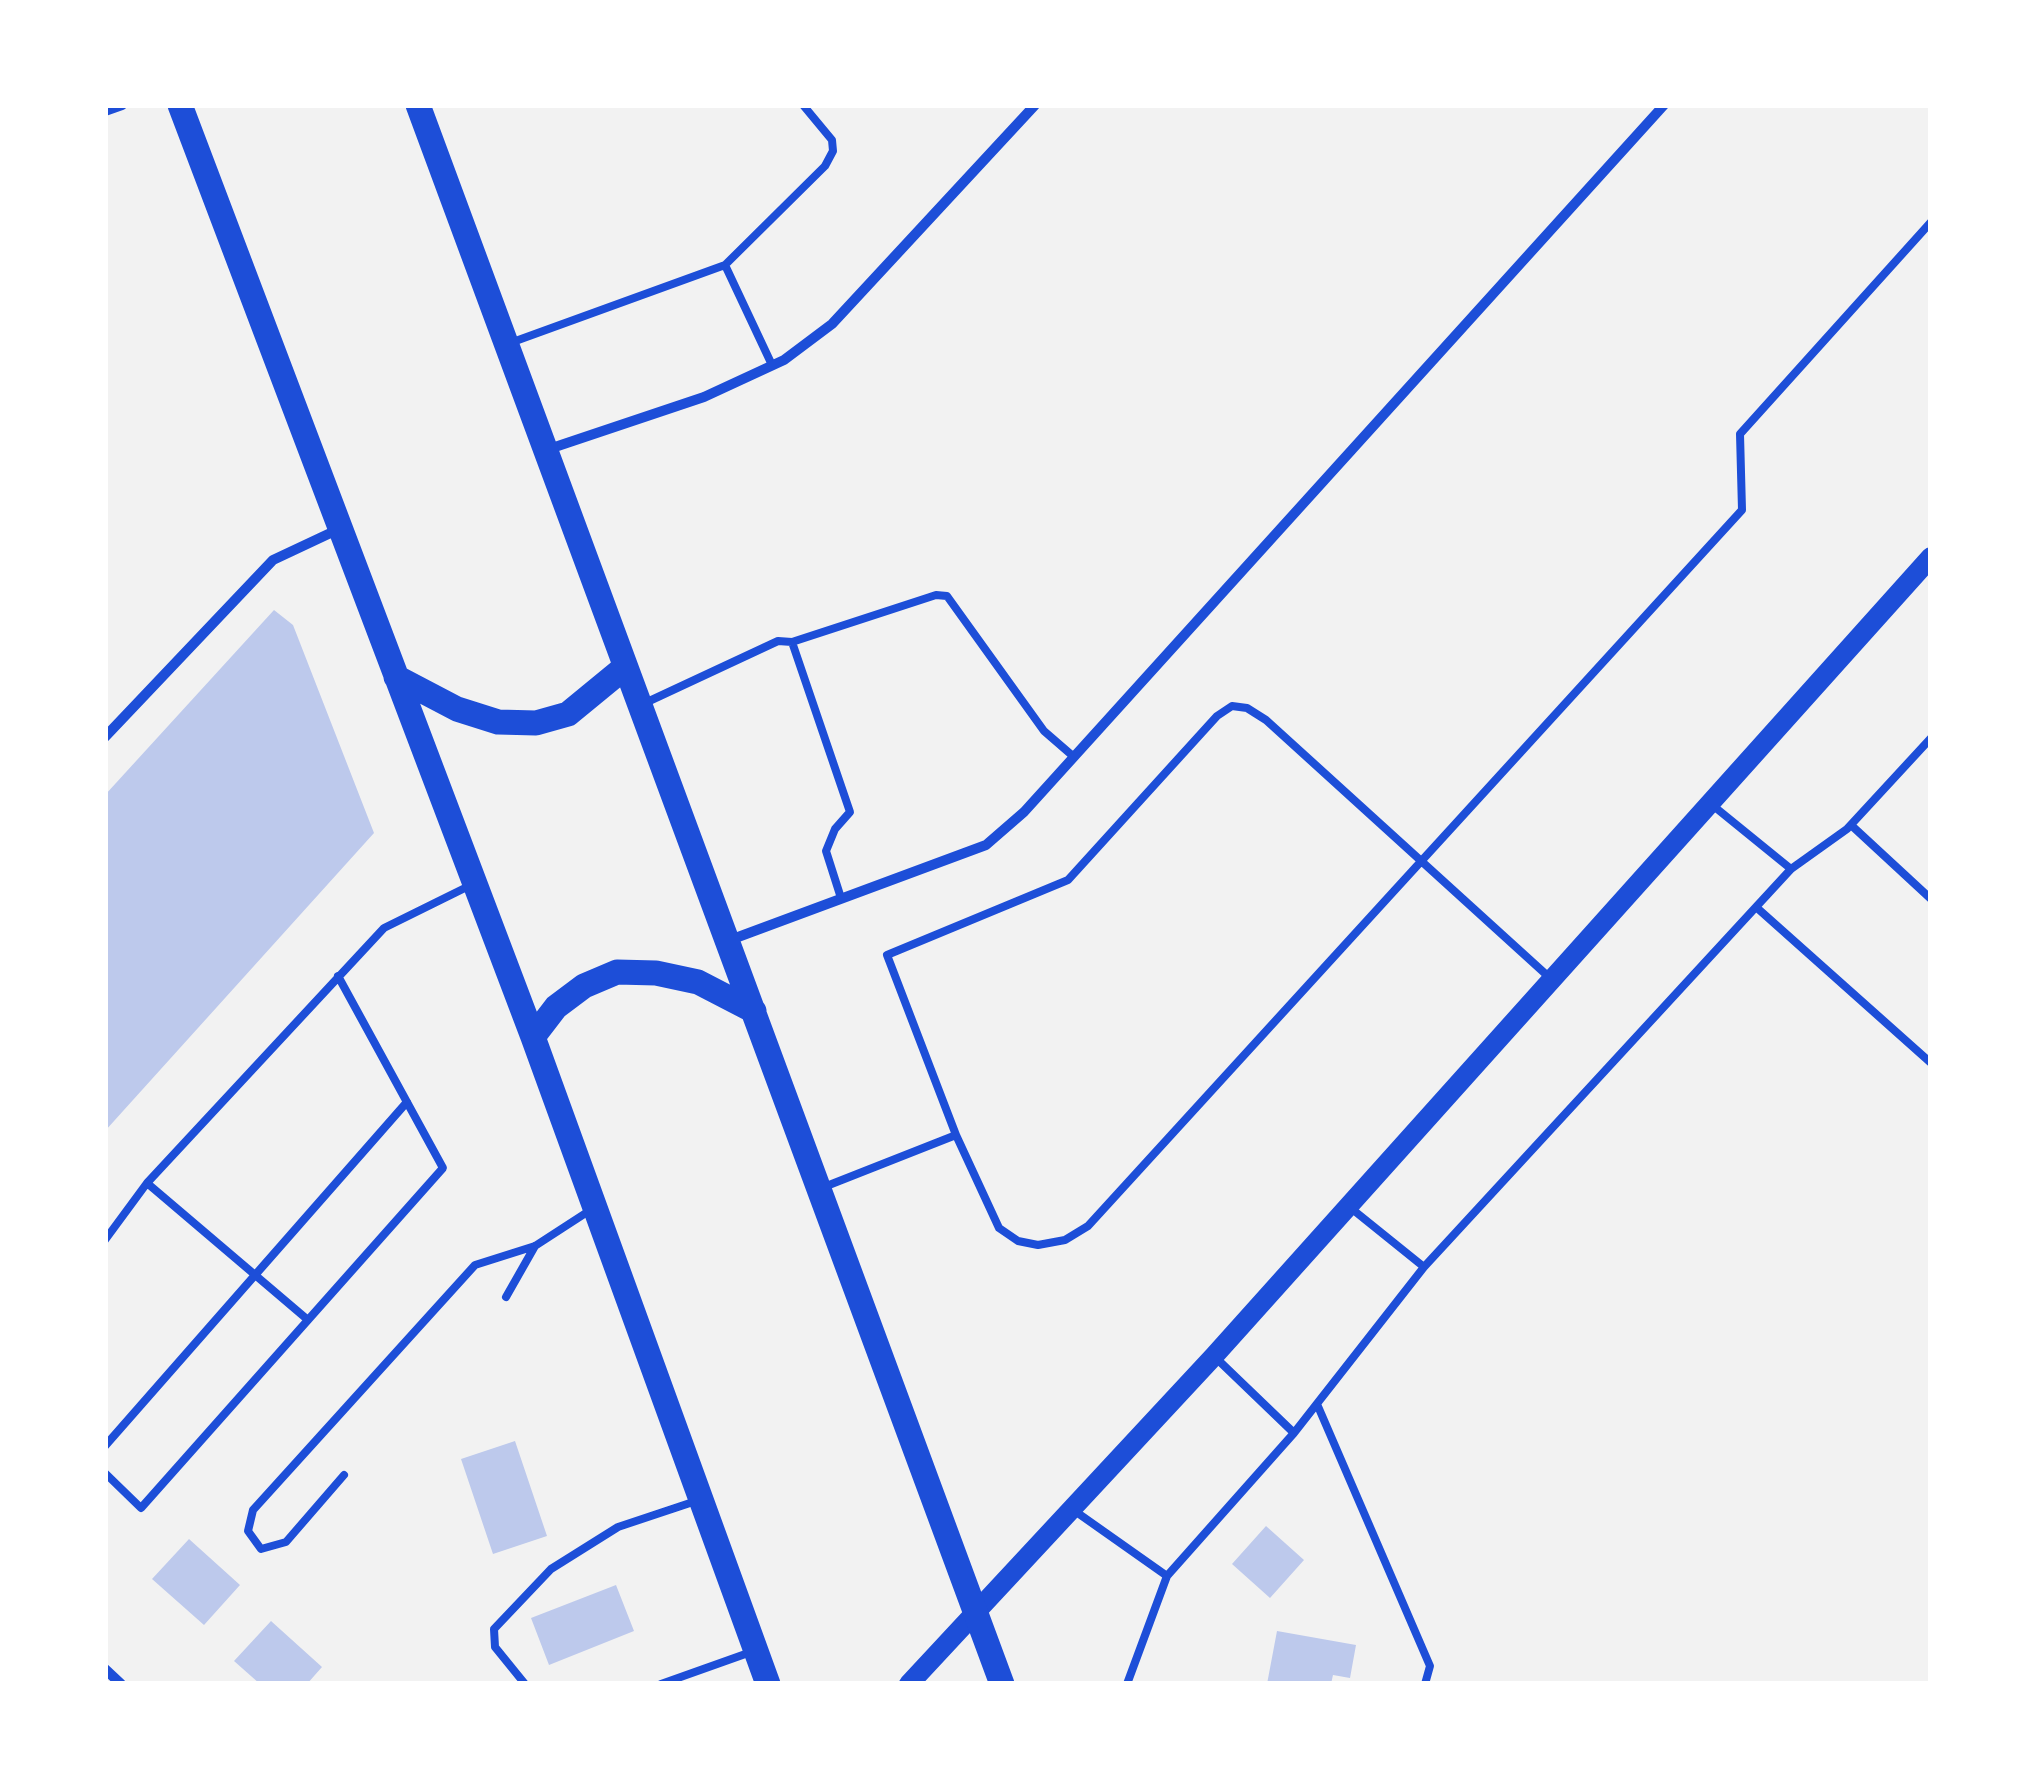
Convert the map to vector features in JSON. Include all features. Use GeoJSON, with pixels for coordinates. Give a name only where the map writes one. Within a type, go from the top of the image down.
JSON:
{"type":"FeatureCollection","features":[{"type":"Feature","properties":{"kind":"main road"},"geometry":{"type":"LineString","coordinates":[[180,105],[533,1037],[768,1684]]}},
{"type":"Feature","properties":{"kind":"main road"},"geometry":{"type":"LineString","coordinates":[[418,105],[1002,1684]]}},
{"type":"Feature","properties":{"kind":"main road"},"geometry":{"type":"LineString","coordinates":[[910,1684],[1214,1356],[1931,558]]}},
{"type":"Feature","properties":{"kind":"main road"},"geometry":{"type":"LineString","coordinates":[[396,677],[458,709],[498,722],[536,723],[568,714],[624,668]]}},
{"type":"Feature","properties":{"kind":"main road"},"geometry":{"type":"LineString","coordinates":[[533,1037],[556,1008],[584,986],[617,972],[656,972],[698,982],[754,1011]]}},
{"type":"Feature","properties":{"kind":"street"},"geometry":{"type":"LineString","coordinates":[[105,111],[122,105]]}},
{"type":"Feature","properties":{"kind":"street"},"geometry":{"type":"LineString","coordinates":[[545,450],[704,398],[772,365],[832,324],[1036,105]]}},
{"type":"Feature","properties":{"kind":"street"},"geometry":{"type":"LineString","coordinates":[[730,940],[986,845],[1024,812],[1664,105]]}},
{"type":"Feature","properties":{"kind":"street"},"geometry":{"type":"LineString","coordinates":[[105,737],[273,560],[339,529]]}},
{"type":"Feature","properties":{"kind":"street"},"geometry":{"type":"LineString","coordinates":[[105,1669],[122,1684]]}},
{"type":"Feature","properties":{"kind":"lane"},"geometry":{"type":"LineString","coordinates":[[506,345],[725,266],[825,166],[833,151],[832,140],[804,105]]}},
{"type":"Feature","properties":{"kind":"lane"},"geometry":{"type":"LineString","coordinates":[[1550,978],[1420,864],[1266,720],[1247,708],[1232,706],[1218,716],[1068,880],[887,955],[956,1135],[999,1228],[1018,1241],[1038,1245],[1065,1240],[1088,1226],[1420,864],[1742,510],[1740,434],[1931,222]]}},
{"type":"Feature","properties":{"kind":"lane"},"geometry":{"type":"LineString","coordinates":[[725,266],[772,365]]}},
{"type":"Feature","properties":{"kind":"lane"},"geometry":{"type":"LineString","coordinates":[[638,706],[778,641],[792,642],[936,595],[947,596],[1044,731],[1074,758]]}},
{"type":"Feature","properties":{"kind":"lane"},"geometry":{"type":"LineString","coordinates":[[792,642],[850,812],[835,829],[826,852],[841,898]]}},
{"type":"Feature","properties":{"kind":"lane"},"geometry":{"type":"LineString","coordinates":[[1127,1684],[1167,1576],[1294,1433],[1424,1266],[1791,869],[1851,825],[1931,738]]}},
{"type":"Feature","properties":{"kind":"lane"},"geometry":{"type":"LineString","coordinates":[[1710,802],[1791,869]]}},
{"type":"Feature","properties":{"kind":"lane"},"geometry":{"type":"LineString","coordinates":[[1851,825],[1931,899]]}},
{"type":"Feature","properties":{"kind":"lane"},"geometry":{"type":"LineString","coordinates":[[105,1240],[148,1183],[384,928],[475,883]]}},
{"type":"Feature","properties":{"kind":"lane"},"geometry":{"type":"LineString","coordinates":[[1756,906],[1931,1062]]}},
{"type":"Feature","properties":{"kind":"lane"},"geometry":{"type":"LineString","coordinates":[[105,1473],[142,1508],[443,1168],[338,976]]}},
{"type":"Feature","properties":{"kind":"lane"},"geometry":{"type":"LineString","coordinates":[[105,1446],[407,1102]]}},
{"type":"Feature","properties":{"kind":"lane"},"geometry":{"type":"LineString","coordinates":[[820,1188],[956,1135]]}},
{"type":"Feature","properties":{"kind":"lane"},"geometry":{"type":"LineString","coordinates":[[148,1183],[308,1320]]}},
{"type":"Feature","properties":{"kind":"lane"},"geometry":{"type":"LineString","coordinates":[[1348,1206],[1424,1266]]}},
{"type":"Feature","properties":{"kind":"lane"},"geometry":{"type":"LineString","coordinates":[[344,1475],[286,1542],[261,1548],[248,1532],[253,1510],[475,1265],[535,1246],[594,1208]]}},
{"type":"Feature","properties":{"kind":"lane"},"geometry":{"type":"LineString","coordinates":[[506,1297],[535,1246]]}},
{"type":"Feature","properties":{"kind":"lane"},"geometry":{"type":"LineString","coordinates":[[1214,1356],[1294,1433]]}},
{"type":"Feature","properties":{"kind":"lane"},"geometry":{"type":"LineString","coordinates":[[1317,1404],[1430,1666],[1425,1684]]}},
{"type":"Feature","properties":{"kind":"lane"},"geometry":{"type":"LineString","coordinates":[[525,1684],[495,1647],[494,1629],[550,1569],[618,1528],[700,1500]]}},
{"type":"Feature","properties":{"kind":"lane"},"geometry":{"type":"LineString","coordinates":[[1072,1508],[1167,1576]]}},
{"type":"Feature","properties":{"kind":"lane"},"geometry":{"type":"LineString","coordinates":[[661,1684],[756,1651]]}},
{"type":"Feature","properties":{"kind":"building"},"geometry":{"type":"Polygon","coordinates":[[[274,610],[293,625],[374,833],[105,1131],[105,795],[274,610]]]}},
{"type":"Feature","properties":{"kind":"building"},"geometry":{"type":"Polygon","coordinates":[[[515,1441],[547,1536],[493,1554],[461,1459],[515,1441]]]}},
{"type":"Feature","properties":{"kind":"building"},"geometry":{"type":"Polygon","coordinates":[[[1266,1526],[1304,1560],[1270,1598],[1232,1564],[1266,1526]]]}},
{"type":"Feature","properties":{"kind":"building"},"geometry":{"type":"Polygon","coordinates":[[[189,1539],[240,1585],[204,1625],[152,1579],[189,1539]]]}},
{"type":"Feature","properties":{"kind":"building"},"geometry":{"type":"Polygon","coordinates":[[[616,1585],[634,1631],[549,1665],[531,1618],[616,1585]]]}},
{"type":"Feature","properties":{"kind":"building"},"geometry":{"type":"Polygon","coordinates":[[[271,1621],[322,1667],[307,1684],[260,1684],[234,1661],[271,1621]]]}},
{"type":"Feature","properties":{"kind":"building"},"geometry":{"type":"Polygon","coordinates":[[[1277,1631],[1356,1645],[1350,1678],[1333,1675],[1331,1684],[1267,1684],[1277,1631]]]}}]}
